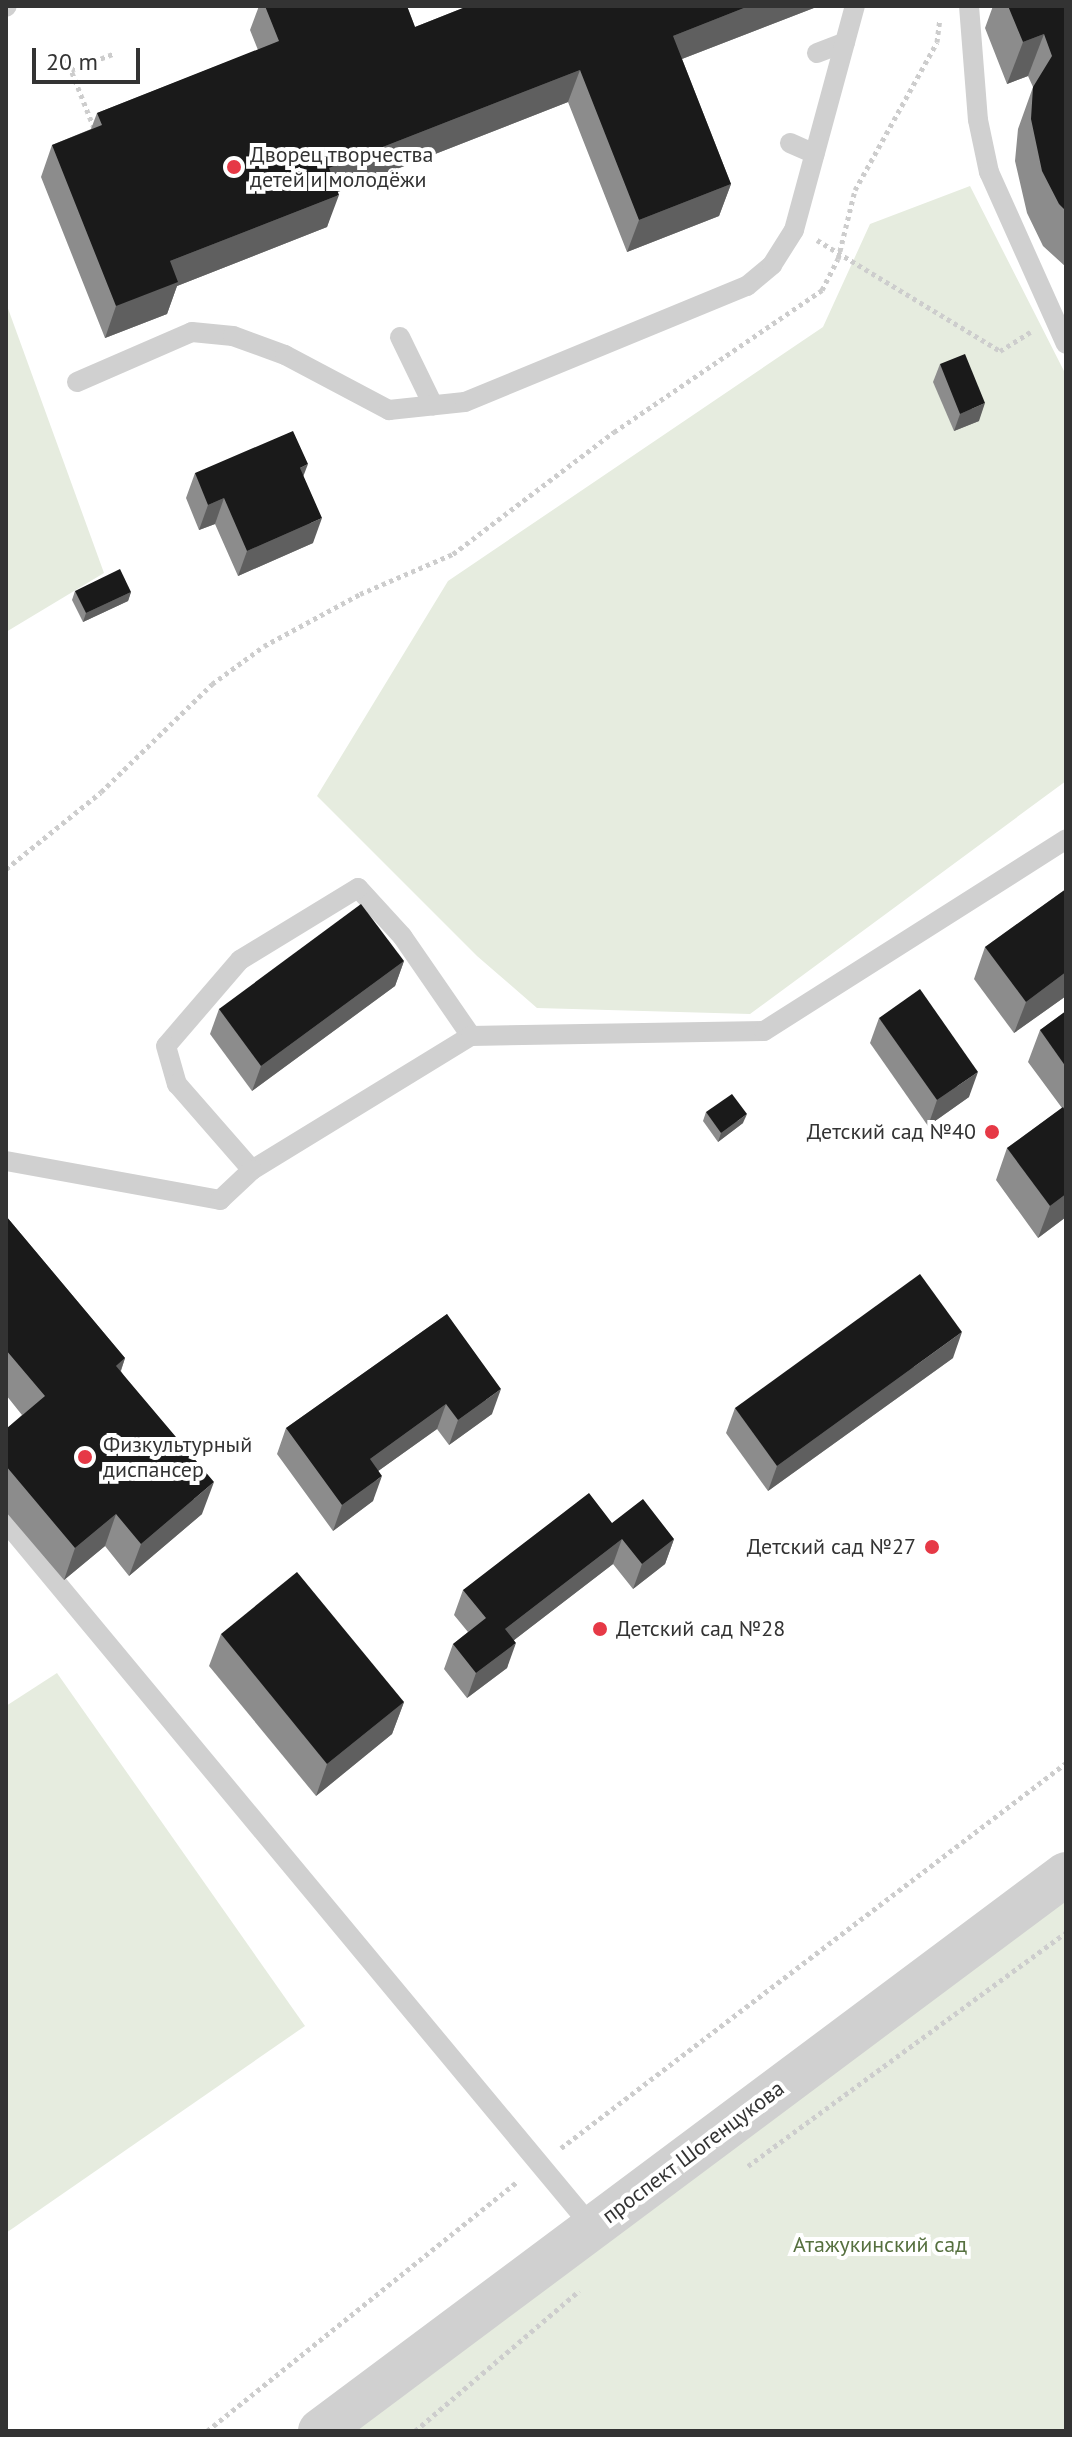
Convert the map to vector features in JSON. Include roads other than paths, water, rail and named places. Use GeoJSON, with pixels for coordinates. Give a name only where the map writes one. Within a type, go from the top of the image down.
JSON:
{"type":"FeatureCollection","features":[{"type":"Feature","properties":{"kind":"street","name":"проспект Шогенцукова"},"geometry":{"type":"LineString","coordinates":[[320,2431],[1066,1874]]}},
{"type":"Feature","properties":{"kind":"lane"},"geometry":{"type":"LineString","coordinates":[[77,382],[192,332],[233,336],[285,355],[389,410],[465,402],[747,286],[772,265],[794,230],[855,6]]}},
{"type":"Feature","properties":{"kind":"lane"},"geometry":{"type":"LineString","coordinates":[[969,6],[978,120],[989,172],[1051,318],[1066,344]]}},
{"type":"Feature","properties":{"kind":"lane"},"geometry":{"type":"LineString","coordinates":[[817,53],[845,42]]}},
{"type":"Feature","properties":{"kind":"lane"},"geometry":{"type":"LineString","coordinates":[[790,143],[815,154]]}},
{"type":"Feature","properties":{"kind":"lane"},"geometry":{"type":"LineString","coordinates":[[400,337],[433,405]]}},
{"type":"Feature","properties":{"kind":"lane"},"geometry":{"type":"LineString","coordinates":[[6,1161],[220,1200],[252,1170],[471,1036],[764,1031],[1066,839]]}},
{"type":"Feature","properties":{"kind":"lane"},"geometry":{"type":"LineString","coordinates":[[252,1170],[177,1084],[166,1046],[240,960],[358,888],[402,936],[471,1036]]}},
{"type":"Feature","properties":{"kind":"lane"},"geometry":{"type":"LineString","coordinates":[[6,1522],[592,2227]]}},
{"type":"Feature","properties":{"kind":"place","name":"Дворец творчества детей и молодёжи"},"geometry":{"type":"Point","coordinates":[234,167]}},
{"type":"Feature","properties":{"kind":"place","name":"Детский сад №40"},"geometry":{"type":"Point","coordinates":[992,1132]}},
{"type":"Feature","properties":{"kind":"place","name":"Физкультурный диспансер"},"geometry":{"type":"Point","coordinates":[85,1457]}},
{"type":"Feature","properties":{"kind":"place","name":"Детский сад №27"},"geometry":{"type":"Point","coordinates":[932,1547]}},
{"type":"Feature","properties":{"kind":"place","name":"Детский сад №28"},"geometry":{"type":"Point","coordinates":[600,1629]}},
{"type":"Feature","properties":{"kind":"park label","name":"Атажукинский сад"},"geometry":{"type":"Point","coordinates":[880,2245]}}]}
